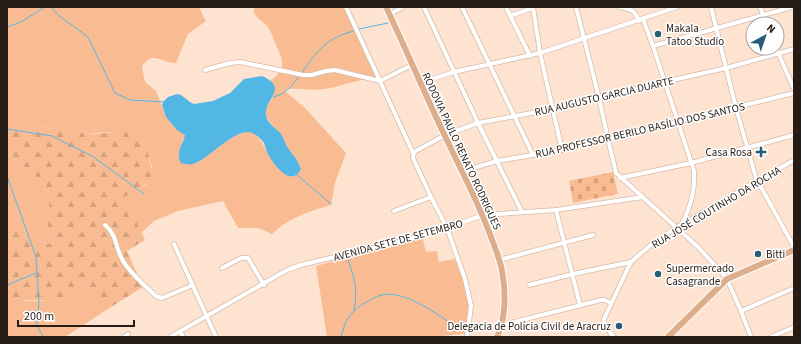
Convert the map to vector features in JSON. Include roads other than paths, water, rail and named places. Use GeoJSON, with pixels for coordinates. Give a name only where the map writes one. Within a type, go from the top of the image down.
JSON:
{"type":"FeatureCollection","features":[{"type":"Feature","properties":{"kind":"main road","name":"RODOVIA PAULO RENATO RODRIGUES"},"geometry":{"type":"LineString","coordinates":[[386,7],[420,83],[463,170],[483,215],[499,260],[504,290],[501,331]]}},
{"type":"Feature","properties":{"kind":"main road"},"geometry":{"type":"LineString","coordinates":[[668,337],[726,279],[794,248]]}},
{"type":"Feature","properties":{"kind":"main road"},"geometry":{"type":"LineString","coordinates":[[497,337],[501,331]]}},
{"type":"Feature","properties":{"kind":"street"},"geometry":{"type":"LineString","coordinates":[[346,7],[380,81],[415,151],[413,158],[447,228],[462,269],[470,298],[469,327],[467,337]]}},
{"type":"Feature","properties":{"kind":"street"},"geometry":{"type":"LineString","coordinates":[[390,14],[403,7]]}},
{"type":"Feature","properties":{"kind":"street"},"geometry":{"type":"LineString","coordinates":[[424,7],[478,123],[522,212]]}},
{"type":"Feature","properties":{"kind":"street"},"geometry":{"type":"LineString","coordinates":[[462,7],[533,155]]}},
{"type":"Feature","properties":{"kind":"street"},"geometry":{"type":"LineString","coordinates":[[506,7],[530,56]]}},
{"type":"Feature","properties":{"kind":"street"},"geometry":{"type":"LineString","coordinates":[[576,7],[600,98],[616,173],[698,247],[726,279],[751,337]]}},
{"type":"Feature","properties":{"kind":"street"},"geometry":{"type":"LineString","coordinates":[[619,7],[632,9],[641,20],[652,46],[694,171],[691,206],[682,224]]}},
{"type":"Feature","properties":{"kind":"street"},"geometry":{"type":"LineString","coordinates":[[420,83],[454,72],[530,56],[677,7]]}},
{"type":"Feature","properties":{"kind":"street"},"geometry":{"type":"LineString","coordinates":[[711,7],[736,108],[757,182],[794,248]]}},
{"type":"Feature","properties":{"kind":"street"},"geometry":{"type":"LineString","coordinates":[[760,7],[763,14]]}},
{"type":"Feature","properties":{"kind":"street"},"geometry":{"type":"LineString","coordinates":[[652,46],[792,7]]}},
{"type":"Feature","properties":{"kind":"street"},"geometry":{"type":"LineString","coordinates":[[510,16],[533,8],[540,53],[562,150]]}},
{"type":"Feature","properties":{"kind":"street","name":"RUA AUGUSTO GARCIA DUARTE"},"geometry":{"type":"LineString","coordinates":[[415,151],[445,135],[478,123],[515,117],[600,98],[726,68],[760,56]]}},
{"type":"Feature","properties":{"kind":"street"},"geometry":{"type":"LineString","coordinates":[[780,56],[794,89]]}},
{"type":"Feature","properties":{"kind":"street"},"geometry":{"type":"LineString","coordinates":[[205,70],[230,63],[240,62],[303,75],[312,75],[334,70],[380,81],[412,65]]}},
{"type":"Feature","properties":{"kind":"street","name":"RUA PROFESSOR BERILO BASÍLIO DOS SANTOS"},"geometry":{"type":"LineString","coordinates":[[463,170],[562,150],[794,93]]}},
{"type":"Feature","properties":{"kind":"street"},"geometry":{"type":"LineString","coordinates":[[620,178],[691,163],[794,135]]}},
{"type":"Feature","properties":{"kind":"street","name":"RUA JOSÉ COUTINHO DA ROCHA"},"geometry":{"type":"LineString","coordinates":[[614,337],[604,323],[604,318],[631,262],[652,244],[677,227],[794,160]]}},
{"type":"Feature","properties":{"kind":"street"},"geometry":{"type":"LineString","coordinates":[[394,211],[431,197]]}},
{"type":"Feature","properties":{"kind":"street","name":"AVENIDA SETE DE SETEMBRO"},"geometry":{"type":"LineString","coordinates":[[170,337],[287,270],[301,265],[447,228],[483,215],[556,210],[643,197]]}},
{"type":"Feature","properties":{"kind":"street"},"geometry":{"type":"LineString","coordinates":[[556,210],[580,305]]}},
{"type":"Feature","properties":{"kind":"street"},"geometry":{"type":"LineString","coordinates":[[105,225],[112,232],[120,254],[127,266],[156,296],[162,298],[193,285]]}},
{"type":"Feature","properties":{"kind":"street"},"geometry":{"type":"LineString","coordinates":[[499,260],[593,235]]}},
{"type":"Feature","properties":{"kind":"street"},"geometry":{"type":"LineString","coordinates":[[174,244],[216,337]]}},
{"type":"Feature","properties":{"kind":"street"},"geometry":{"type":"LineString","coordinates":[[222,268],[241,258],[248,258],[264,284]]}},
{"type":"Feature","properties":{"kind":"street"},"geometry":{"type":"LineString","coordinates":[[529,285],[631,262]]}},
{"type":"Feature","properties":{"kind":"street"},"geometry":{"type":"LineString","coordinates":[[741,311],[794,288]]}},
{"type":"Feature","properties":{"kind":"street"},"geometry":{"type":"LineString","coordinates":[[501,331],[580,305],[601,300],[612,303]]}},
{"type":"Feature","properties":{"kind":"street"},"geometry":{"type":"LineString","coordinates":[[771,337],[794,327]]}},
{"type":"Feature","properties":{"kind":"street"},"geometry":{"type":"LineString","coordinates":[[180,331],[183,337]]}},
{"type":"Feature","properties":{"kind":"water"},"geometry":{"type":"Polygon","coordinates":[[[262,76],[274,85],[275,90],[266,110],[267,118],[281,134],[298,163],[301,169],[297,174],[292,176],[282,172],[269,157],[262,140],[252,133],[246,132],[239,134],[199,161],[192,164],[181,163],[179,159],[179,152],[185,135],[177,130],[166,117],[162,105],[164,101],[168,97],[177,94],[194,104],[213,101],[230,93],[244,79],[262,76]]]}},
{"type":"Feature","properties":{"kind":"waterway"},"geometry":{"type":"LineString","coordinates":[[7,27],[21,22],[45,7]]}},
{"type":"Feature","properties":{"kind":"waterway"},"geometry":{"type":"LineString","coordinates":[[51,7],[58,15],[88,37],[115,93],[130,100],[164,102]]}},
{"type":"Feature","properties":{"kind":"waterway"},"geometry":{"type":"LineString","coordinates":[[359,29],[388,23]]}},
{"type":"Feature","properties":{"kind":"waterway"},"geometry":{"type":"LineString","coordinates":[[301,74],[323,46],[336,37],[354,31]]}},
{"type":"Feature","properties":{"kind":"waterway"},"geometry":{"type":"LineString","coordinates":[[273,97],[288,90],[299,76]]}},
{"type":"Feature","properties":{"kind":"waterway"},"geometry":{"type":"LineString","coordinates":[[7,129],[52,136],[92,156],[144,194]]}},
{"type":"Feature","properties":{"kind":"waterway"},"geometry":{"type":"LineString","coordinates":[[297,175],[331,204]]}},
{"type":"Feature","properties":{"kind":"waterway"},"geometry":{"type":"LineString","coordinates":[[7,176],[36,257],[39,303],[37,325],[43,337]]}},
{"type":"Feature","properties":{"kind":"waterway"},"geometry":{"type":"LineString","coordinates":[[348,260],[355,285],[356,297],[354,311]]}},
{"type":"Feature","properties":{"kind":"waterway"},"geometry":{"type":"LineString","coordinates":[[7,285],[36,273]]}},
{"type":"Feature","properties":{"kind":"waterway"},"geometry":{"type":"LineString","coordinates":[[341,337],[346,322],[355,310],[376,297],[391,294],[411,300],[421,305],[457,328]]}},
{"type":"Feature","properties":{"kind":"place","name":"Makala Tatoo Studio"},"geometry":{"type":"Point","coordinates":[658,34]}},
{"type":"Feature","properties":{"kind":"place","name":"Casa Rosa"},"geometry":{"type":"Point","coordinates":[761,152]}},
{"type":"Feature","properties":{"kind":"place","name":"Bitti"},"geometry":{"type":"Point","coordinates":[758,254]}},
{"type":"Feature","properties":{"kind":"place","name":"Supermercado Casagrande"},"geometry":{"type":"Point","coordinates":[658,274]}},
{"type":"Feature","properties":{"kind":"place","name":"Delegacia de Polícia Civil de Aracruz"},"geometry":{"type":"Point","coordinates":[619,326]}}]}
